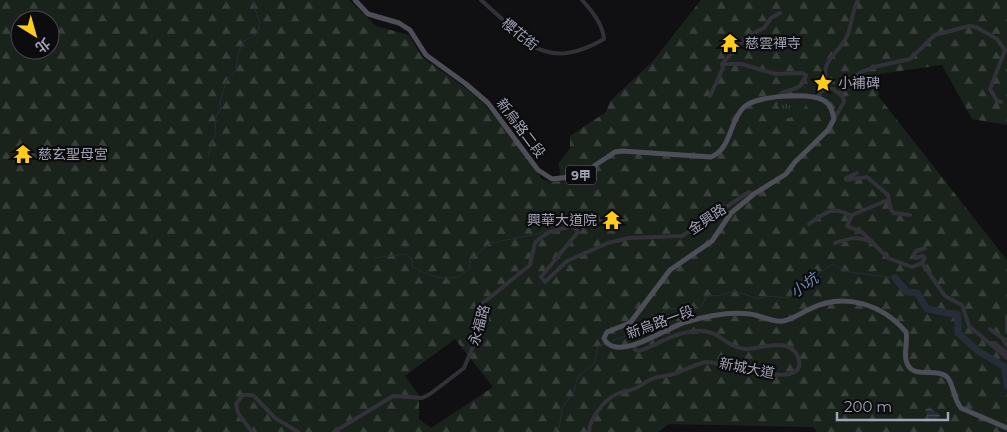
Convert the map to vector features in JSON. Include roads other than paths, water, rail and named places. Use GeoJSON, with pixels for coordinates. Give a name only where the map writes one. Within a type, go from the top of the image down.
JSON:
{"type":"FeatureCollection","features":[{"type":"Feature","properties":{"kind":"main road","name":"新烏路二段"},"geometry":{"type":"LineString","coordinates":[[355,0],[368,14],[399,23],[410,30],[426,55],[466,84],[488,103],[538,170],[552,179],[578,176],[615,152],[622,151],[711,157],[718,154],[724,147],[739,113],[744,107],[754,101],[776,98],[814,97]]}},
{"type":"Feature","properties":{"kind":"main road"},"geometry":{"type":"LineString","coordinates":[[814,97],[829,105],[834,119]]}},
{"type":"Feature","properties":{"kind":"main road","name":"新烏路一段"},"geometry":{"type":"LineString","coordinates":[[834,119],[828,130],[795,162],[786,174],[754,194],[732,213],[712,241],[670,270],[630,323],[607,332],[604,338],[610,347],[634,345],[686,322],[730,312],[751,314],[780,322],[794,319],[810,308],[828,303],[845,300],[863,302],[877,308],[906,332],[906,360],[911,368],[921,374],[940,373],[947,377],[952,383],[956,402],[961,408],[1007,428]]}},
{"type":"Feature","properties":{"kind":"street","name":"櫻花街"},"geometry":{"type":"LineString","coordinates":[[481,0],[521,38],[540,50],[562,54],[584,50],[604,39],[603,32],[591,10],[582,0]]}},
{"type":"Feature","properties":{"kind":"street"},"geometry":{"type":"LineString","coordinates":[[826,88],[825,67],[848,33],[852,13],[858,0]]}},
{"type":"Feature","properties":{"kind":"street"},"geometry":{"type":"LineString","coordinates":[[710,96],[723,68],[722,64],[747,36],[764,28],[771,18],[780,13]]}},
{"type":"Feature","properties":{"kind":"street"},"geometry":{"type":"LineString","coordinates":[[840,93],[846,84],[859,73],[874,66],[910,59],[935,35],[968,26],[976,27],[992,38],[997,38],[1005,50],[990,89],[997,100],[1001,102]]}},
{"type":"Feature","properties":{"kind":"street"},"geometry":{"type":"LineString","coordinates":[[722,64],[741,64],[758,67],[769,73],[802,73],[806,75],[805,82],[800,87],[782,93],[776,98]]}},
{"type":"Feature","properties":{"kind":"street"},"geometry":{"type":"LineString","coordinates":[[826,88],[840,93],[844,102],[834,119]]}},
{"type":"Feature","properties":{"kind":"street"},"geometry":{"type":"LineString","coordinates":[[814,97],[826,88]]}},
{"type":"Feature","properties":{"kind":"street"},"geometry":{"type":"LineString","coordinates":[[856,173],[846,178],[846,180],[867,176],[883,190],[894,213],[910,215]]}},
{"type":"Feature","properties":{"kind":"street","name":"金興路"},"geometry":{"type":"LineString","coordinates":[[656,236],[668,238],[682,236],[708,221],[733,201],[749,192],[754,194]]}},
{"type":"Feature","properties":{"kind":"street"},"geometry":{"type":"LineString","coordinates":[[888,200],[865,208],[851,216],[847,226],[864,233],[888,258],[912,268],[922,263],[925,258],[923,256],[915,258],[914,254],[916,251],[925,248]]}},
{"type":"Feature","properties":{"kind":"street"},"geometry":{"type":"LineString","coordinates":[[809,224],[826,211],[833,209],[842,210],[851,216]]}},
{"type":"Feature","properties":{"kind":"street","name":"永福路"},"geometry":{"type":"LineString","coordinates":[[334,432],[393,396],[422,398],[464,368],[474,344],[483,302],[530,265],[535,243],[549,232],[573,226],[578,232],[541,277],[545,282],[573,257],[623,239],[656,236]]}},
{"type":"Feature","properties":{"kind":"street"},"geometry":{"type":"LineString","coordinates":[[834,243],[864,238],[873,243]]}},
{"type":"Feature","properties":{"kind":"street"},"geometry":{"type":"LineString","coordinates":[[922,263],[944,296],[962,304],[969,326],[1007,358]]}},
{"type":"Feature","properties":{"kind":"street"},"geometry":{"type":"LineString","coordinates":[[1007,316],[1007,332]]}},
{"type":"Feature","properties":{"kind":"street","name":"新城大道"},"geometry":{"type":"LineString","coordinates":[[589,432],[592,418],[616,394],[635,388],[653,378],[672,374],[706,362],[727,364],[774,375],[787,375],[794,372],[799,364],[798,356],[788,346],[778,345],[744,349],[710,330],[678,334],[640,351],[635,350],[634,345]]}},
{"type":"Feature","properties":{"kind":"street"},"geometry":{"type":"LineString","coordinates":[[990,330],[1007,340]]}},
{"type":"Feature","properties":{"kind":"street"},"geometry":{"type":"LineString","coordinates":[[1002,338],[1007,346]]}},
{"type":"Feature","properties":{"kind":"street"},"geometry":{"type":"LineString","coordinates":[[990,343],[995,343],[1007,353]]}},
{"type":"Feature","properties":{"kind":"street"},"geometry":{"type":"LineString","coordinates":[[252,432],[238,413],[236,404],[243,395],[253,395],[275,418],[298,432]]}},
{"type":"Feature","properties":{"kind":"waterway"},"geometry":{"type":"LineString","coordinates":[[208,156],[215,134],[216,116],[221,109],[220,101],[227,80],[236,70],[238,54],[243,42],[257,33],[260,23],[252,0]]}},
{"type":"Feature","properties":{"kind":"waterway"},"geometry":{"type":"LineString","coordinates":[[374,258],[405,254],[412,259],[412,266],[422,272],[434,276],[452,278],[461,276],[470,268],[470,260],[490,243],[538,234],[548,228],[570,223]]}},
{"type":"Feature","properties":{"kind":"waterway","name":"小坑"},"geometry":{"type":"LineString","coordinates":[[611,341],[643,330],[655,317],[669,308],[693,310],[701,307],[707,295],[718,296],[735,291],[759,299],[768,296],[788,298],[804,287],[814,276],[833,264],[849,272],[895,278]]}},
{"type":"Feature","properties":{"kind":"waterway","name":"小坑"},"geometry":{"type":"LineString","coordinates":[[895,278],[907,292],[917,293],[927,309],[958,315],[958,333],[978,351],[1005,367],[1007,386]]}},
{"type":"Feature","properties":{"kind":"waterway","name":"小坑"},"geometry":{"type":"LineString","coordinates":[[553,432],[559,428],[563,406],[573,394],[578,376],[594,364],[598,346],[605,344]]}},
{"type":"Feature","properties":{"kind":"place","name":"慈雲禪寺"},"geometry":{"type":"Point","coordinates":[730,43]}},
{"type":"Feature","properties":{"kind":"place","name":"小補碑"},"geometry":{"type":"Point","coordinates":[823,83]}},
{"type":"Feature","properties":{"kind":"place","name":"慈玄聖母宮"},"geometry":{"type":"Point","coordinates":[23,154]}},
{"type":"Feature","properties":{"kind":"place","name":"興華大道院"},"geometry":{"type":"Point","coordinates":[612,220]}}]}
